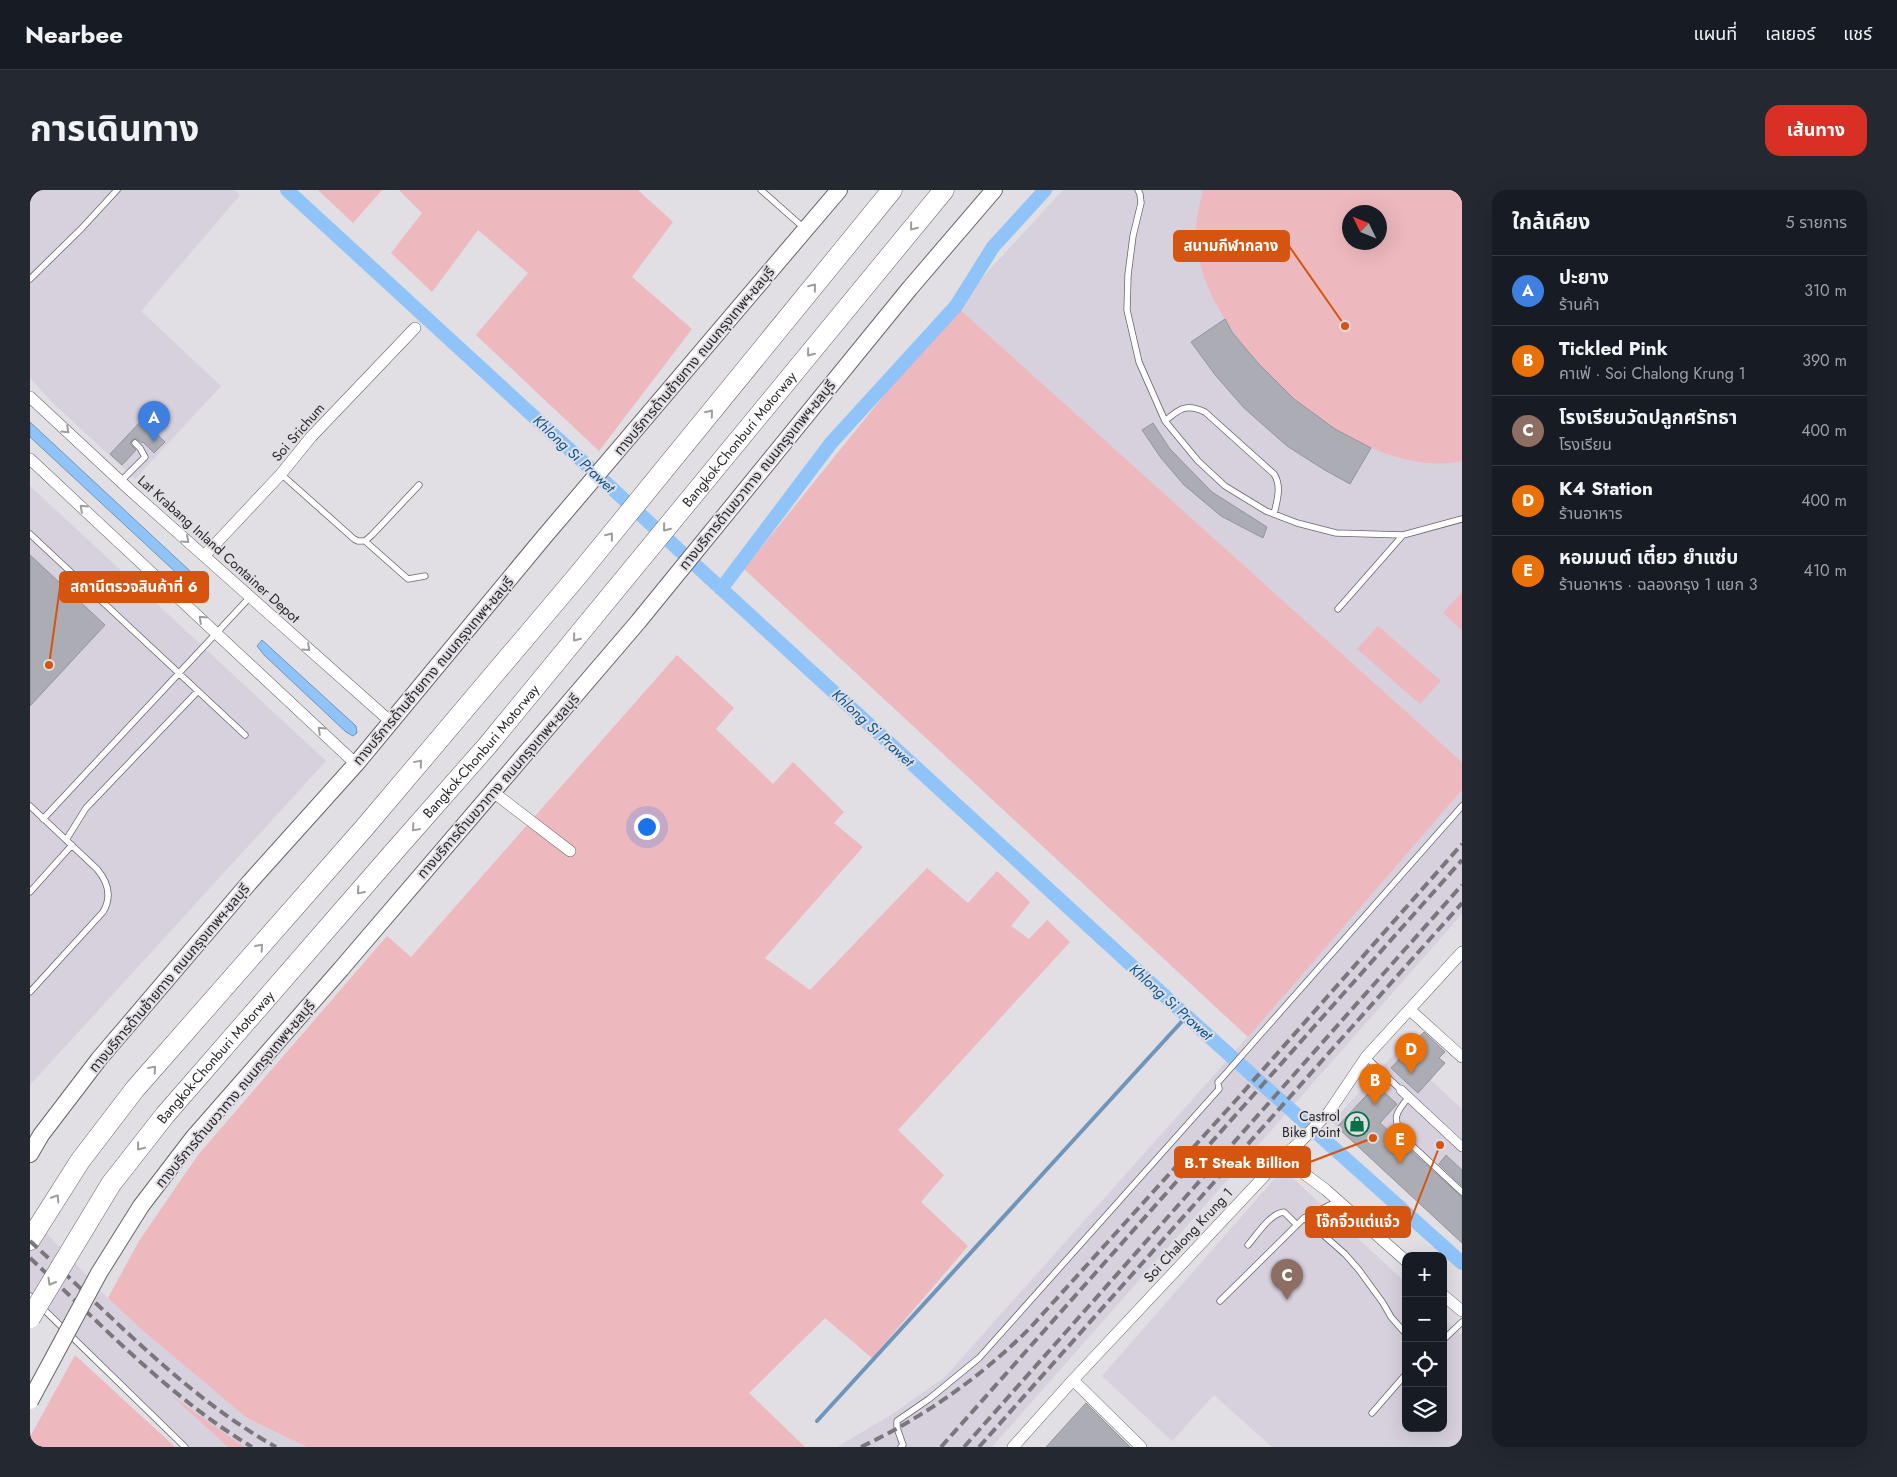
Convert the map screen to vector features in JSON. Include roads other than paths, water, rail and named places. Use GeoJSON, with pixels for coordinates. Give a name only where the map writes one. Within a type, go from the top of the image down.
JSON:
{"type":"FeatureCollection","features":[{"type":"Feature","properties":{"kind":"highway"},"geometry":{"type":"LineString","coordinates":[[30,1240],[80,1160],[135,1089],[365,826],[579,574],[892,190]]}},
{"type":"Feature","properties":{"kind":"highway","name":"Bangkok-Chonburi Motorway"},"geometry":{"type":"LineString","coordinates":[[30,1318],[111,1184],[165,1116],[487,746],[944,190]]}},
{"type":"Feature","properties":{"kind":"main road","name":"ทางบริการด้านซ้ายทาง ถนนกรุงเทพฯ-ชลบุรี"},"geometry":{"type":"LineString","coordinates":[[30,1154],[41,1135],[99,1059],[249,883],[356,764],[544,537],[839,190]]}},
{"type":"Feature","properties":{"kind":"main road","name":"ทางบริการด้านขวาทาง ถนนกรุงเทพฯ-ชลบุรี"},"geometry":{"type":"LineString","coordinates":[[30,1401],[98,1273],[141,1206],[193,1138],[341,969],[638,622],[910,288],[994,190]]}},
{"type":"Feature","properties":{"kind":"street","name":"Soi Srichum"},"geometry":{"type":"LineString","coordinates":[[204,556],[281,474],[311,437],[415,328]]}},
{"type":"Feature","properties":{"kind":"street","name":"Lat Krabang Inland Container Depot"},"geometry":{"type":"LineString","coordinates":[[30,397],[121,482],[391,722]]}},
{"type":"Feature","properties":{"kind":"street"},"geometry":{"type":"LineString","coordinates":[[30,458],[356,764]]}},
{"type":"Feature","properties":{"kind":"street"},"geometry":{"type":"LineString","coordinates":[[493,792],[570,851]]}},
{"type":"Feature","properties":{"kind":"street","name":"Soi Chalong Krung 1"},"geometry":{"type":"LineString","coordinates":[[1013,1447],[1073,1380],[1282,1157],[1300,1142],[1329,1112],[1366,1057],[1462,952]]}},
{"type":"Feature","properties":{"kind":"street"},"geometry":{"type":"LineString","coordinates":[[1410,1010],[1462,1057]]}},
{"type":"Feature","properties":{"kind":"street"},"geometry":{"type":"LineString","coordinates":[[1400,1090],[1462,1147]]}},
{"type":"Feature","properties":{"kind":"street"},"geometry":{"type":"LineString","coordinates":[[1282,1157],[1326,1190],[1402,1257]]}},
{"type":"Feature","properties":{"kind":"street"},"geometry":{"type":"LineString","coordinates":[[1446,1297],[1462,1311]]}},
{"type":"Feature","properties":{"kind":"street"},"geometry":{"type":"LineString","coordinates":[[1073,1380],[1141,1447]]}},
{"type":"Feature","properties":{"kind":"lane"},"geometry":{"type":"LineString","coordinates":[[30,279],[33,272],[81,229],[117,190]]}},
{"type":"Feature","properties":{"kind":"lane"},"geometry":{"type":"LineString","coordinates":[[761,190],[806,230]]}},
{"type":"Feature","properties":{"kind":"lane"},"geometry":{"type":"LineString","coordinates":[[1138,190],[1141,203],[1133,236],[1129,265],[1127,310],[1139,362],[1164,421],[1198,461],[1225,486],[1274,514],[1297,523],[1336,533],[1403,535],[1462,519]]}},
{"type":"Feature","properties":{"kind":"lane"},"geometry":{"type":"LineString","coordinates":[[1164,421],[1177,411],[1185,408],[1195,407],[1205,412],[1276,478],[1278,491],[1274,514]]}},
{"type":"Feature","properties":{"kind":"lane"},"geometry":{"type":"LineString","coordinates":[[121,482],[145,457],[135,443]]}},
{"type":"Feature","properties":{"kind":"lane"},"geometry":{"type":"LineString","coordinates":[[281,474],[354,539],[366,541],[408,580],[425,576]]}},
{"type":"Feature","properties":{"kind":"lane"},"geometry":{"type":"LineString","coordinates":[[366,541],[419,486]]}},
{"type":"Feature","properties":{"kind":"lane"},"geometry":{"type":"LineString","coordinates":[[30,534],[245,735]]}},
{"type":"Feature","properties":{"kind":"lane"},"geometry":{"type":"LineString","coordinates":[[1338,609],[1403,535]]}},
{"type":"Feature","properties":{"kind":"lane"},"geometry":{"type":"LineString","coordinates":[[43,819],[250,597]]}},
{"type":"Feature","properties":{"kind":"lane"},"geometry":{"type":"LineString","coordinates":[[66,840],[86,808],[198,691]]}},
{"type":"Feature","properties":{"kind":"lane"},"geometry":{"type":"LineString","coordinates":[[901,1447],[903,1445],[897,1428],[897,1421],[929,1399],[979,1358],[1219,1089],[1218,1082],[1462,806]]}},
{"type":"Feature","properties":{"kind":"lane"},"geometry":{"type":"LineString","coordinates":[[30,816],[32,809],[101,874],[108,892],[107,906],[103,912],[30,992]]}},
{"type":"Feature","properties":{"kind":"lane"},"geometry":{"type":"LineString","coordinates":[[30,892],[72,846]]}},
{"type":"Feature","properties":{"kind":"lane"},"geometry":{"type":"LineString","coordinates":[[1366,1057],[1400,1090]]}},
{"type":"Feature","properties":{"kind":"lane"},"geometry":{"type":"LineString","coordinates":[[1409,1097],[1398,1109],[1395,1119],[1397,1127],[1403,1137],[1462,1192]]}},
{"type":"Feature","properties":{"kind":"lane"},"geometry":{"type":"LineString","coordinates":[[1220,1301],[1304,1218],[1338,1201]]}},
{"type":"Feature","properties":{"kind":"lane"},"geometry":{"type":"LineString","coordinates":[[1248,1246],[1273,1217],[1280,1213],[1284,1212],[1297,1225]]}},
{"type":"Feature","properties":{"kind":"lane"},"geometry":{"type":"LineString","coordinates":[[1304,1218],[1345,1254],[1360,1270],[1384,1303],[1391,1317],[1402,1329]]}},
{"type":"Feature","properties":{"kind":"lane"},"geometry":{"type":"LineString","coordinates":[[30,1296],[185,1447]]}},
{"type":"Feature","properties":{"kind":"lane"},"geometry":{"type":"LineString","coordinates":[[1447,1336],[1462,1322]]}},
{"type":"Feature","properties":{"kind":"lane"},"geometry":{"type":"LineString","coordinates":[[1372,1413],[1402,1379]]}},
{"type":"Feature","properties":{"kind":"water"},"geometry":{"type":"Polygon","coordinates":[[[30,422],[205,585],[207,591],[203,595],[197,592],[30,437],[30,422]]]}},
{"type":"Feature","properties":{"kind":"water"},"geometry":{"type":"Polygon","coordinates":[[[262,640],[356,726],[357,733],[353,736],[346,732],[264,655],[257,646],[262,640]]]}},
{"type":"Feature","properties":{"kind":"waterway","name":"Khlong Si Prawet"},"geometry":{"type":"LineString","coordinates":[[287,190],[1204,1032],[1462,1263]]}},
{"type":"Feature","properties":{"kind":"waterway"},"geometry":{"type":"LineString","coordinates":[[721,589],[831,443],[956,306],[993,247],[1045,190]]}},
{"type":"Feature","properties":{"kind":"waterway"},"geometry":{"type":"LineString","coordinates":[[817,1421],[1186,1017]]}},
{"type":"Feature","properties":{"kind":"railway"},"geometry":{"type":"LineString","coordinates":[[861,1447],[907,1423],[951,1395],[992,1363],[1030,1328],[1238,1098],[1462,844]]}},
{"type":"Feature","properties":{"kind":"railway"},"geometry":{"type":"LineString","coordinates":[[941,1447],[1462,860]]}},
{"type":"Feature","properties":{"kind":"railway"},"geometry":{"type":"LineString","coordinates":[[964,1447],[1462,885]]}},
{"type":"Feature","properties":{"kind":"railway"},"geometry":{"type":"LineString","coordinates":[[979,1447],[1462,903]]}},
{"type":"Feature","properties":{"kind":"railway"},"geometry":{"type":"LineString","coordinates":[[30,1241],[178,1378],[209,1403],[276,1447]]}},
{"type":"Feature","properties":{"kind":"railway"},"geometry":{"type":"LineString","coordinates":[[30,1258],[136,1359],[164,1383],[192,1406],[252,1447]]}},
{"type":"Feature","properties":{"kind":"place","name":"สนามกีฬากลาง"},"geometry":{"type":"Point","coordinates":[1345,326]}},
{"type":"Feature","properties":{"kind":"place","name":"ปะยาง"},"geometry":{"type":"Point","coordinates":[154,442]}},
{"type":"Feature","properties":{"kind":"place","name":"สถานีตรวจสินค้าที่ 6"},"geometry":{"type":"Point","coordinates":[49,665]}},
{"type":"Feature","properties":{"kind":"place","name":"K4 Station"},"geometry":{"type":"Point","coordinates":[1411,1074]}},
{"type":"Feature","properties":{"kind":"place","name":"Tickled Pink"},"geometry":{"type":"Point","coordinates":[1375,1105]}},
{"type":"Feature","properties":{"kind":"place","name":"Castrol Bike Point"},"geometry":{"type":"Point","coordinates":[1357,1124]}},
{"type":"Feature","properties":{"kind":"place","name":"B.T Steak Billion"},"geometry":{"type":"Point","coordinates":[1373,1138]}},
{"type":"Feature","properties":{"kind":"place","name":"โจ๊กจิ๋วแต่แจ๋ว"},"geometry":{"type":"Point","coordinates":[1440,1145]}},
{"type":"Feature","properties":{"kind":"place","name":"หอมมนต์ เตี๋ยว ยำแซ่บ"},"geometry":{"type":"Point","coordinates":[1400,1164]}},
{"type":"Feature","properties":{"kind":"place","name":"โรงเรียนวัดปลูกศรัทธา"},"geometry":{"type":"Point","coordinates":[1287,1300]}}]}
